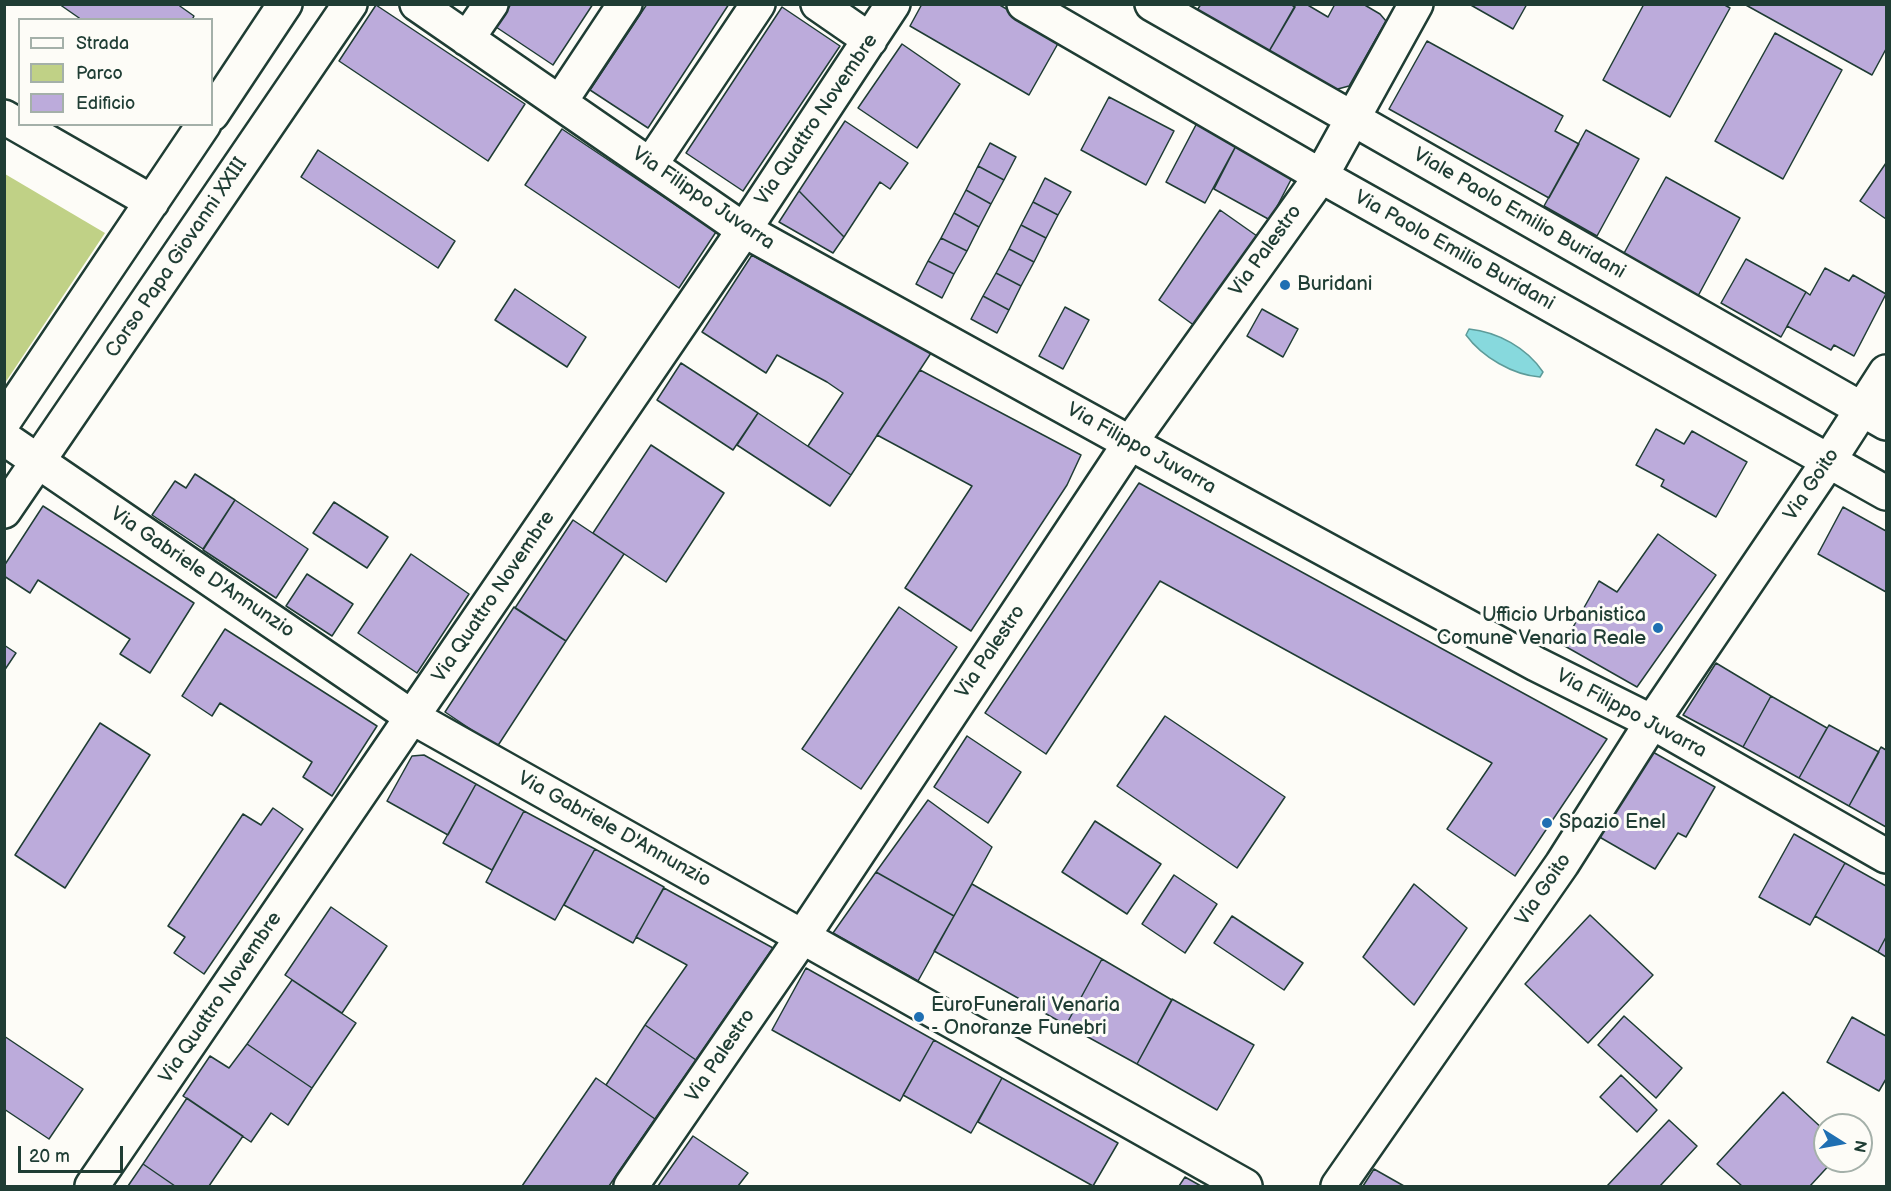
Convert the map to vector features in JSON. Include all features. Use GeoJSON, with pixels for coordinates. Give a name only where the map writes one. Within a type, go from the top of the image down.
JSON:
{"type":"FeatureCollection","features":[{"type":"Feature","properties":{"kind":"street"},"geometry":{"type":"LineString","coordinates":[[213,112],[285,4]]}},
{"type":"Feature","properties":{"kind":"street","name":"Corso Papa Giovanni XXIII"},"geometry":{"type":"LineString","coordinates":[[4,511],[350,4]]}},
{"type":"Feature","properties":{"kind":"street","name":"Via Filippo Juvarra"},"geometry":{"type":"LineString","coordinates":[[417,4],[744,230],[1536,664],[1652,722],[1887,856]]}},
{"type":"Feature","properties":{"kind":"street"},"geometry":{"type":"LineString","coordinates":[[467,39],[491,4]]}},
{"type":"Feature","properties":{"kind":"street"},"geometry":{"type":"LineString","coordinates":[[560,102],[625,4]]}},
{"type":"Feature","properties":{"kind":"street"},"geometry":{"type":"LineString","coordinates":[[651,164],[758,4]]}},
{"type":"Feature","properties":{"kind":"street"},"geometry":{"type":"LineString","coordinates":[[818,4],[870,40]]}},
{"type":"Feature","properties":{"kind":"street","name":"Via Quattro Novembre"},"geometry":{"type":"LineString","coordinates":[[92,1186],[744,230],[893,4]]}},
{"type":"Feature","properties":{"kind":"street","name":"Via Paolo Emilio Buridani"},"geometry":{"type":"LineString","coordinates":[[1024,4],[1321,176],[1887,493]]}},
{"type":"Feature","properties":{"kind":"street","name":"Viale Paolo Emilio Buridani"},"geometry":{"type":"LineString","coordinates":[[1152,4],[1874,416]]}},
{"type":"Feature","properties":{"kind":"street","name":"Via Palestro"},"geometry":{"type":"LineString","coordinates":[[631,1186],[803,936],[1130,443],[1321,176],[1416,4]]}},
{"type":"Feature","properties":{"kind":"street"},"geometry":{"type":"LineString","coordinates":[[4,117],[18,125]]}},
{"type":"Feature","properties":{"kind":"street"},"geometry":{"type":"LineString","coordinates":[[20,126],[152,202]]}},
{"type":"Feature","properties":{"kind":"street"},"geometry":{"type":"LineString","coordinates":[[4,421],[203,126]]}},
{"type":"Feature","properties":{"kind":"street","name":"Via Goito"},"geometry":{"type":"LineString","coordinates":[[1338,1186],[1562,864],[1652,722],[1828,462],[1874,416],[1887,372]]}},
{"type":"Feature","properties":{"kind":"street","name":"Via Gabriele D'Annunzio"},"geometry":{"type":"LineString","coordinates":[[4,438],[412,717],[1245,1186]]}},
{"type":"Feature","properties":{"kind":"green space"},"geometry":{"type":"Polygon","coordinates":[[[5,174],[105,233],[5,383],[5,174]]]}},
{"type":"Feature","properties":{"kind":"water"},"geometry":{"type":"Polygon","coordinates":[[[1469,329],[1491,334],[1520,349],[1543,372],[1540,377],[1519,373],[1499,364],[1481,351],[1466,335],[1469,329]]]}},
{"type":"Feature","properties":{"kind":"building"},"geometry":{"type":"Polygon","coordinates":[[[59,4],[177,4],[194,16],[193,18],[79,18],[59,4]]]}},
{"type":"Feature","properties":{"kind":"building"},"geometry":{"type":"Polygon","coordinates":[[[511,4],[593,4],[553,65],[496,27],[511,4]]]}},
{"type":"Feature","properties":{"kind":"building"},"geometry":{"type":"Polygon","coordinates":[[[647,4],[729,4],[648,128],[590,90],[647,4]]]}},
{"type":"Feature","properties":{"kind":"building"},"geometry":{"type":"Polygon","coordinates":[[[922,4],[998,4],[1060,40],[1029,95],[910,26],[922,4]]]}},
{"type":"Feature","properties":{"kind":"building"},"geometry":{"type":"Polygon","coordinates":[[[1201,4],[1290,4],[1295,7],[1268,53],[1196,12],[1201,4]]]}},
{"type":"Feature","properties":{"kind":"building"},"geometry":{"type":"Polygon","coordinates":[[[1296,4],[1306,4],[1328,17],[1335,4],[1363,4],[1380,14],[1386,21],[1349,86],[1334,90],[1268,53],[1296,4]]]}},
{"type":"Feature","properties":{"kind":"building"},"geometry":{"type":"Polygon","coordinates":[[[1469,4],[1527,4],[1513,29],[1469,4]]]}},
{"type":"Feature","properties":{"kind":"building"},"geometry":{"type":"Polygon","coordinates":[[[1644,4],[1723,4],[1730,8],[1670,117],[1603,80],[1644,4]]]}},
{"type":"Feature","properties":{"kind":"building"},"geometry":{"type":"Polygon","coordinates":[[[1744,4],[1886,4],[1886,49],[1872,75],[1744,4]]]}},
{"type":"Feature","properties":{"kind":"building"},"geometry":{"type":"Polygon","coordinates":[[[376,5],[525,104],[488,161],[339,61],[376,5]]]}},
{"type":"Feature","properties":{"kind":"building"},"geometry":{"type":"Polygon","coordinates":[[[782,7],[840,46],[743,191],[686,153],[782,7]]]}},
{"type":"Feature","properties":{"kind":"building"},"geometry":{"type":"Polygon","coordinates":[[[1775,33],[1842,70],[1783,179],[1715,141],[1775,33]]]}},
{"type":"Feature","properties":{"kind":"building"},"geometry":{"type":"Polygon","coordinates":[[[1427,41],[1563,116],[1555,131],[1579,144],[1549,198],[1389,109],[1427,41]]]}},
{"type":"Feature","properties":{"kind":"building"},"geometry":{"type":"Polygon","coordinates":[[[902,44],[960,84],[917,148],[858,108],[902,44]]]}},
{"type":"Feature","properties":{"kind":"building"},"geometry":{"type":"Polygon","coordinates":[[[1109,97],[1174,131],[1146,185],[1081,150],[1109,97]]]}},
{"type":"Feature","properties":{"kind":"building"},"geometry":{"type":"Polygon","coordinates":[[[845,121],[908,163],[890,189],[880,182],[844,237],[799,191],[845,121]]]}},
{"type":"Feature","properties":{"kind":"building"},"geometry":{"type":"Polygon","coordinates":[[[1198,121],[1238,142],[1205,203],[1166,182],[1198,121]]]}},
{"type":"Feature","properties":{"kind":"building"},"geometry":{"type":"Polygon","coordinates":[[[562,129],[716,232],[679,288],[525,185],[562,129]]]}},
{"type":"Feature","properties":{"kind":"building"},"geometry":{"type":"Polygon","coordinates":[[[1586,130],[1639,159],[1597,236],[1544,206],[1586,130]]]}},
{"type":"Feature","properties":{"kind":"building"},"geometry":{"type":"Polygon","coordinates":[[[1238,142],[1295,172],[1270,220],[1214,189],[1238,142]]]}},
{"type":"Feature","properties":{"kind":"building"},"geometry":{"type":"Polygon","coordinates":[[[990,143],[1016,157],[1004,180],[978,166],[990,143]]]}},
{"type":"Feature","properties":{"kind":"building"},"geometry":{"type":"Polygon","coordinates":[[[318,150],[455,241],[438,268],[301,177],[318,150]]]}},
{"type":"Feature","properties":{"kind":"building"},"geometry":{"type":"Polygon","coordinates":[[[1886,163],[1886,219],[1860,201],[1886,163]]]}},
{"type":"Feature","properties":{"kind":"building"},"geometry":{"type":"Polygon","coordinates":[[[978,166],[1004,180],[991,204],[966,190],[978,166]]]}},
{"type":"Feature","properties":{"kind":"building"},"geometry":{"type":"Polygon","coordinates":[[[1666,177],[1740,218],[1698,296],[1623,255],[1666,177]]]}},
{"type":"Feature","properties":{"kind":"building"},"geometry":{"type":"Polygon","coordinates":[[[1045,178],[1071,192],[1058,215],[1033,202],[1045,178]]]}},
{"type":"Feature","properties":{"kind":"building"},"geometry":{"type":"Polygon","coordinates":[[[966,190],[991,204],[979,227],[954,213],[966,190]]]}},
{"type":"Feature","properties":{"kind":"building"},"geometry":{"type":"Polygon","coordinates":[[[799,191],[844,237],[833,253],[779,222],[799,191]]]}},
{"type":"Feature","properties":{"kind":"building"},"geometry":{"type":"Polygon","coordinates":[[[1033,202],[1058,215],[1046,238],[1021,225],[1033,202]]]}},
{"type":"Feature","properties":{"kind":"building"},"geometry":{"type":"Polygon","coordinates":[[[1220,210],[1257,236],[1195,326],[1159,300],[1220,210]]]}},
{"type":"Feature","properties":{"kind":"building"},"geometry":{"type":"Polygon","coordinates":[[[954,213],[979,227],[967,251],[941,238],[954,213]]]}},
{"type":"Feature","properties":{"kind":"building"},"geometry":{"type":"Polygon","coordinates":[[[1021,225],[1046,238],[1034,262],[1009,249],[1021,225]]]}},
{"type":"Feature","properties":{"kind":"building"},"geometry":{"type":"Polygon","coordinates":[[[941,238],[967,251],[954,274],[928,261],[941,238]]]}},
{"type":"Feature","properties":{"kind":"building"},"geometry":{"type":"Polygon","coordinates":[[[1009,249],[1034,262],[1021,286],[996,273],[1009,249]]]}},
{"type":"Feature","properties":{"kind":"building"},"geometry":{"type":"Polygon","coordinates":[[[752,255],[931,353],[851,475],[808,446],[843,393],[777,355],[766,373],[702,332],[752,255]]]}},
{"type":"Feature","properties":{"kind":"building"},"geometry":{"type":"Polygon","coordinates":[[[1746,259],[1806,292],[1781,337],[1721,303],[1746,259]]]}},
{"type":"Feature","properties":{"kind":"building"},"geometry":{"type":"Polygon","coordinates":[[[928,261],[954,274],[942,298],[916,284],[928,261]]]}},
{"type":"Feature","properties":{"kind":"building"},"geometry":{"type":"Polygon","coordinates":[[[1825,268],[1849,281],[1853,275],[1886,294],[1854,356],[1834,345],[1831,350],[1787,326],[1806,292],[1810,295],[1825,268]]]}},
{"type":"Feature","properties":{"kind":"building"},"geometry":{"type":"Polygon","coordinates":[[[996,273],[1021,286],[1009,310],[983,296],[996,273]]]}},
{"type":"Feature","properties":{"kind":"building"},"geometry":{"type":"Polygon","coordinates":[[[515,289],[586,337],[567,367],[495,320],[515,289]]]}},
{"type":"Feature","properties":{"kind":"building"},"geometry":{"type":"Polygon","coordinates":[[[983,296],[1009,310],[997,333],[971,319],[983,296]]]}},
{"type":"Feature","properties":{"kind":"building"},"geometry":{"type":"Polygon","coordinates":[[[1065,307],[1089,320],[1063,369],[1039,356],[1065,307]]]}},
{"type":"Feature","properties":{"kind":"building"},"geometry":{"type":"Polygon","coordinates":[[[1262,309],[1298,329],[1283,357],[1247,336],[1262,309]]]}},
{"type":"Feature","properties":{"kind":"building"},"geometry":{"type":"Polygon","coordinates":[[[681,363],[758,413],[733,450],[657,400],[681,363]]]}},
{"type":"Feature","properties":{"kind":"building"},"geometry":{"type":"Polygon","coordinates":[[[920,370],[1081,455],[1067,485],[971,631],[905,588],[972,486],[877,435],[920,370]]]}},
{"type":"Feature","properties":{"kind":"building"},"geometry":{"type":"Polygon","coordinates":[[[758,413],[851,475],[830,506],[737,445],[758,413]]]}},
{"type":"Feature","properties":{"kind":"building"},"geometry":{"type":"Polygon","coordinates":[[[1656,429],[1684,444],[1692,431],[1747,462],[1716,517],[1661,486],[1664,480],[1636,465],[1656,429]]]}},
{"type":"Feature","properties":{"kind":"building"},"geometry":{"type":"Polygon","coordinates":[[[651,445],[724,493],[666,582],[593,533],[651,445]]]}},
{"type":"Feature","properties":{"kind":"building"},"geometry":{"type":"Polygon","coordinates":[[[195,474],[235,500],[203,549],[152,515],[175,481],[186,488],[195,474]]]}},
{"type":"Feature","properties":{"kind":"building"},"geometry":{"type":"Polygon","coordinates":[[[1139,483],[1607,739],[1515,876],[1447,829],[1492,763],[1160,581],[1046,754],[985,713],[1139,483]]]}},
{"type":"Feature","properties":{"kind":"building"},"geometry":{"type":"Polygon","coordinates":[[[235,500],[308,549],[276,598],[203,550],[235,500]]]}},
{"type":"Feature","properties":{"kind":"building"},"geometry":{"type":"Polygon","coordinates":[[[334,502],[388,537],[367,568],[313,533],[334,502]]]}},
{"type":"Feature","properties":{"kind":"building"},"geometry":{"type":"Polygon","coordinates":[[[43,506],[194,603],[150,673],[120,654],[130,639],[38,580],[30,593],[4,576],[4,566],[43,506]]]}},
{"type":"Feature","properties":{"kind":"building"},"geometry":{"type":"Polygon","coordinates":[[[1843,507],[1886,531],[1886,592],[1818,554],[1843,507]]]}},
{"type":"Feature","properties":{"kind":"building"},"geometry":{"type":"Polygon","coordinates":[[[573,520],[624,554],[566,641],[515,608],[573,520]]]}},
{"type":"Feature","properties":{"kind":"building"},"geometry":{"type":"Polygon","coordinates":[[[1658,534],[1716,575],[1637,687],[1563,645],[1599,581],[1617,592],[1658,534]]]}},
{"type":"Feature","properties":{"kind":"building"},"geometry":{"type":"Polygon","coordinates":[[[411,554],[469,594],[417,673],[358,633],[411,554]]]}},
{"type":"Feature","properties":{"kind":"building"},"geometry":{"type":"Polygon","coordinates":[[[307,574],[353,604],[332,636],[286,606],[307,574]]]}},
{"type":"Feature","properties":{"kind":"building"},"geometry":{"type":"Polygon","coordinates":[[[514,607],[566,641],[497,747],[445,712],[514,607]]]}},
{"type":"Feature","properties":{"kind":"building"},"geometry":{"type":"Polygon","coordinates":[[[899,607],[957,647],[861,789],[802,749],[899,607]]]}},
{"type":"Feature","properties":{"kind":"building"},"geometry":{"type":"Polygon","coordinates":[[[225,629],[377,726],[332,796],[303,777],[312,762],[220,703],[212,716],[182,696],[225,629]]]}},
{"type":"Feature","properties":{"kind":"building"},"geometry":{"type":"Polygon","coordinates":[[[4,645],[16,653],[4,671],[4,645]]]}},
{"type":"Feature","properties":{"kind":"building"},"geometry":{"type":"Polygon","coordinates":[[[1716,663],[1771,696],[1743,747],[1683,715],[1716,663]]]}},
{"type":"Feature","properties":{"kind":"building"},"geometry":{"type":"Polygon","coordinates":[[[1771,696],[1827,728],[1799,778],[1743,747],[1771,696]]]}},
{"type":"Feature","properties":{"kind":"building"},"geometry":{"type":"Polygon","coordinates":[[[1165,716],[1285,797],[1237,868],[1117,786],[1165,716]]]}},
{"type":"Feature","properties":{"kind":"building"},"geometry":{"type":"Polygon","coordinates":[[[100,723],[150,755],[65,888],[15,855],[100,723]]]}},
{"type":"Feature","properties":{"kind":"building"},"geometry":{"type":"Polygon","coordinates":[[[1829,725],[1879,752],[1849,806],[1799,778],[1829,725]]]}},
{"type":"Feature","properties":{"kind":"building"},"geometry":{"type":"Polygon","coordinates":[[[967,736],[1021,772],[988,823],[934,787],[967,736]]]}},
{"type":"Feature","properties":{"kind":"building"},"geometry":{"type":"Polygon","coordinates":[[[1881,747],[1886,750],[1886,827],[1849,806],[1881,747]]]}},
{"type":"Feature","properties":{"kind":"building"},"geometry":{"type":"Polygon","coordinates":[[[1651,751],[1715,787],[1686,837],[1678,833],[1655,869],[1596,835],[1651,751]]]}},
{"type":"Feature","properties":{"kind":"building"},"geometry":{"type":"Polygon","coordinates":[[[424,755],[476,784],[448,835],[387,801],[412,756],[424,755]]]}},
{"type":"Feature","properties":{"kind":"building"},"geometry":{"type":"Polygon","coordinates":[[[476,784],[524,811],[492,870],[443,843],[476,784]]]}},
{"type":"Feature","properties":{"kind":"building"},"geometry":{"type":"Polygon","coordinates":[[[928,800],[992,847],[954,916],[876,872],[928,800]]]}},
{"type":"Feature","properties":{"kind":"building"},"geometry":{"type":"Polygon","coordinates":[[[273,808],[303,829],[204,974],[174,953],[185,937],[168,926],[243,814],[261,825],[273,808]]]}},
{"type":"Feature","properties":{"kind":"building"},"geometry":{"type":"Polygon","coordinates":[[[524,811],[595,849],[555,920],[486,882],[524,811]]]}},
{"type":"Feature","properties":{"kind":"building"},"geometry":{"type":"Polygon","coordinates":[[[1095,821],[1161,864],[1127,914],[1062,872],[1095,821]]]}},
{"type":"Feature","properties":{"kind":"building"},"geometry":{"type":"Polygon","coordinates":[[[1794,834],[1845,863],[1810,925],[1759,897],[1794,834]]]}},
{"type":"Feature","properties":{"kind":"building"},"geometry":{"type":"Polygon","coordinates":[[[595,849],[664,887],[633,943],[564,905],[595,849]]]}},
{"type":"Feature","properties":{"kind":"building"},"geometry":{"type":"Polygon","coordinates":[[[1845,863],[1886,886],[1886,937],[1878,952],[1815,916],[1845,863]]]}},
{"type":"Feature","properties":{"kind":"building"},"geometry":{"type":"Polygon","coordinates":[[[876,872],[954,916],[918,981],[833,933],[876,872]]]}},
{"type":"Feature","properties":{"kind":"building"},"geometry":{"type":"Polygon","coordinates":[[[1174,875],[1217,904],[1185,953],[1142,924],[1174,875]]]}},
{"type":"Feature","properties":{"kind":"building"},"geometry":{"type":"Polygon","coordinates":[[[972,884],[1102,959],[1066,1025],[934,951],[972,884]]]}},
{"type":"Feature","properties":{"kind":"building"},"geometry":{"type":"Polygon","coordinates":[[[1414,884],[1467,928],[1414,1005],[1363,957],[1414,884]]]}},
{"type":"Feature","properties":{"kind":"building"},"geometry":{"type":"Polygon","coordinates":[[[664,888],[773,948],[696,1060],[645,1025],[687,965],[636,937],[664,888]]]}},
{"type":"Feature","properties":{"kind":"building"},"geometry":{"type":"Polygon","coordinates":[[[331,907],[387,946],[342,1013],[285,975],[331,907]]]}},
{"type":"Feature","properties":{"kind":"building"},"geometry":{"type":"Polygon","coordinates":[[[1590,915],[1653,975],[1588,1043],[1525,984],[1590,915]]]}},
{"type":"Feature","properties":{"kind":"building"},"geometry":{"type":"Polygon","coordinates":[[[1232,916],[1303,963],[1284,990],[1214,943],[1232,916]]]}},
{"type":"Feature","properties":{"kind":"building"},"geometry":{"type":"Polygon","coordinates":[[[1886,937],[1886,957],[1878,952],[1886,937]]]}},
{"type":"Feature","properties":{"kind":"building"},"geometry":{"type":"Polygon","coordinates":[[[1102,959],[1172,1000],[1137,1064],[1066,1025],[1102,959]]]}},
{"type":"Feature","properties":{"kind":"building"},"geometry":{"type":"Polygon","coordinates":[[[806,968],[934,1040],[900,1101],[772,1030],[806,968]]]}},
{"type":"Feature","properties":{"kind":"building"},"geometry":{"type":"Polygon","coordinates":[[[292,980],[356,1023],[312,1088],[247,1044],[292,980]]]}},
{"type":"Feature","properties":{"kind":"building"},"geometry":{"type":"Polygon","coordinates":[[[1172,999],[1254,1045],[1217,1110],[1137,1064],[1172,999]]]}},
{"type":"Feature","properties":{"kind":"building"},"geometry":{"type":"Polygon","coordinates":[[[1624,1016],[1682,1068],[1656,1098],[1598,1045],[1624,1016]]]}},
{"type":"Feature","properties":{"kind":"building"},"geometry":{"type":"Polygon","coordinates":[[[1852,1017],[1886,1036],[1886,1079],[1879,1091],[1827,1062],[1852,1017]]]}},
{"type":"Feature","properties":{"kind":"building"},"geometry":{"type":"Polygon","coordinates":[[[645,1025],[696,1060],[655,1119],[606,1085],[645,1025]]]}},
{"type":"Feature","properties":{"kind":"building"},"geometry":{"type":"Polygon","coordinates":[[[4,1036],[83,1089],[49,1139],[4,1109],[4,1036]]]}},
{"type":"Feature","properties":{"kind":"building"},"geometry":{"type":"Polygon","coordinates":[[[934,1040],[1002,1078],[971,1133],[903,1095],[934,1040]]]}},
{"type":"Feature","properties":{"kind":"building"},"geometry":{"type":"Polygon","coordinates":[[[247,1044],[312,1088],[288,1125],[271,1113],[251,1142],[183,1096],[210,1056],[229,1068],[247,1044]]]}},
{"type":"Feature","properties":{"kind":"building"},"geometry":{"type":"Polygon","coordinates":[[[1621,1075],[1657,1110],[1637,1132],[1600,1097],[1621,1075]]]}},
{"type":"Feature","properties":{"kind":"building"},"geometry":{"type":"Polygon","coordinates":[[[596,1078],[655,1119],[609,1186],[522,1186],[596,1078]]]}},
{"type":"Feature","properties":{"kind":"building"},"geometry":{"type":"Polygon","coordinates":[[[1002,1078],[1118,1143],[1093,1186],[978,1122],[1002,1078]]]}},
{"type":"Feature","properties":{"kind":"building"},"geometry":{"type":"Polygon","coordinates":[[[1783,1092],[1813,1120],[1813,1173],[1822,1173],[1810,1186],[1742,1186],[1717,1164],[1783,1092]]]}},
{"type":"Feature","properties":{"kind":"building"},"geometry":{"type":"Polygon","coordinates":[[[187,1098],[243,1136],[209,1186],[175,1186],[143,1164],[187,1098]]]}},
{"type":"Feature","properties":{"kind":"building"},"geometry":{"type":"Polygon","coordinates":[[[1669,1120],[1697,1146],[1660,1186],[1607,1186],[1669,1120]]]}},
{"type":"Feature","properties":{"kind":"building"},"geometry":{"type":"Polygon","coordinates":[[[693,1136],[748,1173],[738,1186],[658,1186],[693,1136]]]}},
{"type":"Feature","properties":{"kind":"building"},"geometry":{"type":"Polygon","coordinates":[[[143,1164],[175,1186],[128,1186],[143,1164]]]}},
{"type":"Feature","properties":{"kind":"building"},"geometry":{"type":"Polygon","coordinates":[[[1374,1169],[1404,1186],[1363,1186],[1374,1169]]]}},
{"type":"Feature","properties":{"kind":"building"},"geometry":{"type":"Polygon","coordinates":[[[1185,1177],[1201,1186],[1179,1186],[1185,1177]]]}},
{"type":"Feature","properties":{"kind":"place","name":"Buridani"},"geometry":{"type":"Point","coordinates":[1285,285]}},
{"type":"Feature","properties":{"kind":"place","name":"Ufficio Urbanistica Comune Venaria Reale"},"geometry":{"type":"Point","coordinates":[1658,628]}},
{"type":"Feature","properties":{"kind":"place","name":"Spazio Enel"},"geometry":{"type":"Point","coordinates":[1547,823]}},
{"type":"Feature","properties":{"kind":"place","name":"EuroFunerali Venaria - Onoranze Funebri"},"geometry":{"type":"Point","coordinates":[919,1017]}}]}
